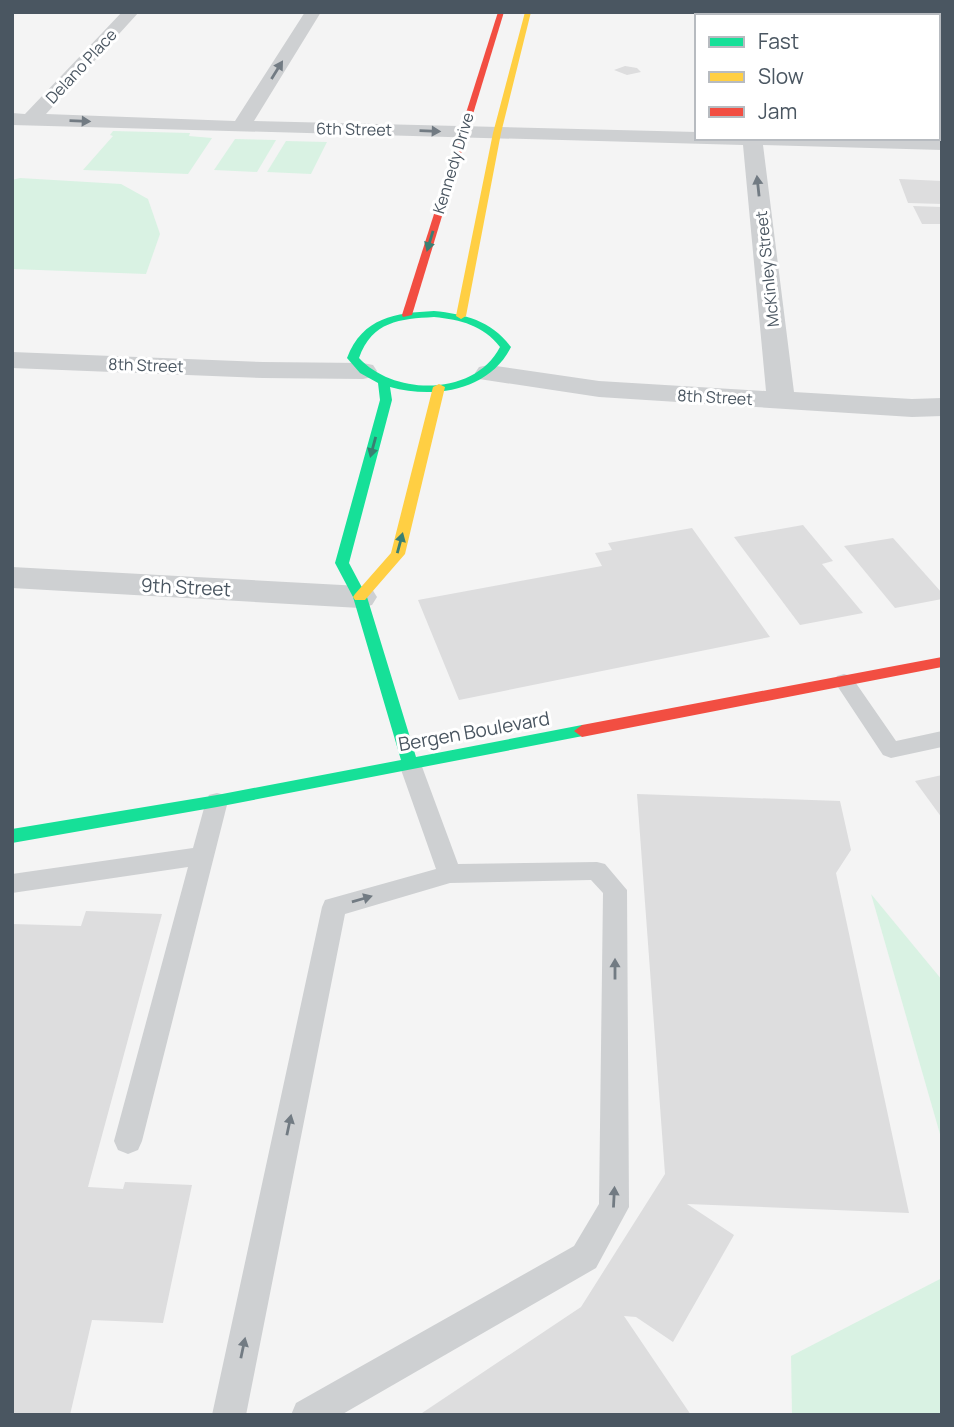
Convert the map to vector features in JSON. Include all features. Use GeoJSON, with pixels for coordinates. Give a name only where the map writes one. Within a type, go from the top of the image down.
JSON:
{"type":"FeatureCollection","features":[{"type":"Feature","properties":{"kind":"street","name":"Delano Place"},"geometry":{"type":"LineString","coordinates":[[21,119],[131,12]]}},
{"type":"Feature","properties":{"kind":"street"},"geometry":{"type":"LineString","coordinates":[[241,127],[313,12]]}},
{"type":"Feature","properties":{"kind":"street","name":"Kennedy Drive"},"geometry":{"type":"LineString","coordinates":[[407,315],[501,12]]}},
{"type":"Feature","properties":{"kind":"street","name":"Kennedy Drive"},"geometry":{"type":"LineString","coordinates":[[461,316],[497,133],[528,12]]}},
{"type":"Feature","properties":{"kind":"street"},"geometry":{"type":"LineString","coordinates":[[495,32],[523,32]]}},
{"type":"Feature","properties":{"kind":"street"},"geometry":{"type":"LineString","coordinates":[[483,70],[513,71]]}},
{"type":"Feature","properties":{"kind":"street","name":"6th Street"},"geometry":{"type":"LineString","coordinates":[[21,119],[695,138]]}},
{"type":"Feature","properties":{"kind":"street","name":"McKinley Street"},"geometry":{"type":"LineString","coordinates":[[752,140],[781,400]]}},
{"type":"Feature","properties":{"kind":"street"},"geometry":{"type":"LineString","coordinates":[[790,140],[942,144]]}},
{"type":"Feature","properties":{"kind":"street"},"geometry":{"type":"LineString","coordinates":[[373,376],[409,387],[467,383],[489,373],[502,361],[506,347],[499,334],[489,328],[461,316],[434,314],[407,315],[371,328],[354,344],[353,358],[373,376],[386,400],[342,563],[360,597],[410,764]]}},
{"type":"Feature","properties":{"kind":"street","name":"8th Street"},"geometry":{"type":"LineString","coordinates":[[12,360],[373,376]]}},
{"type":"Feature","properties":{"kind":"street","name":"8th Street"},"geometry":{"type":"LineString","coordinates":[[489,373],[598,389],[912,408],[942,407]]}},
{"type":"Feature","properties":{"kind":"street"},"geometry":{"type":"LineString","coordinates":[[360,597],[398,554],[439,387]]}},
{"type":"Feature","properties":{"kind":"street","name":"9th Street"},"geometry":{"type":"LineString","coordinates":[[12,577],[360,597]]}},
{"type":"Feature","properties":{"kind":"street","name":"Bergen Boulevard"},"geometry":{"type":"LineString","coordinates":[[12,836],[217,801],[942,662]]}},
{"type":"Feature","properties":{"kind":"lane"},"geometry":{"type":"LineString","coordinates":[[844,681],[891,750],[942,739]]}},
{"type":"Feature","properties":{"kind":"lane"},"geometry":{"type":"LineString","coordinates":[[410,764],[450,874]]}},
{"type":"Feature","properties":{"kind":"lane"},"geometry":{"type":"LineString","coordinates":[[128,1141],[217,801]]}},
{"type":"Feature","properties":{"kind":"lane"},"geometry":{"type":"LineString","coordinates":[[12,884],[205,855]]}},
{"type":"Feature","properties":{"kind":"lane"},"geometry":{"type":"LineString","coordinates":[[229,1415],[334,907],[450,874],[597,871],[615,890],[614,1207],[585,1257],[308,1415]]}},
{"type":"Feature","properties":{"kind":"green space"},"geometry":{"type":"Polygon","coordinates":[[[113,131],[190,133],[189,136],[212,138],[188,174],[83,170],[113,136],[110,135],[113,131]]]}},
{"type":"Feature","properties":{"kind":"green space"},"geometry":{"type":"Polygon","coordinates":[[[235,139],[276,140],[257,172],[214,170],[235,139]]]}},
{"type":"Feature","properties":{"kind":"green space"},"geometry":{"type":"Polygon","coordinates":[[[286,141],[327,142],[311,174],[267,172],[286,141]]]}},
{"type":"Feature","properties":{"kind":"green space"},"geometry":{"type":"Polygon","coordinates":[[[20,178],[121,184],[148,199],[160,234],[146,274],[12,269],[12,180],[20,178]]]}},
{"type":"Feature","properties":{"kind":"green space"},"geometry":{"type":"Polygon","coordinates":[[[871,894],[942,980],[942,1141],[871,894]]]}},
{"type":"Feature","properties":{"kind":"green space"},"geometry":{"type":"Polygon","coordinates":[[[942,1278],[942,1415],[792,1415],[791,1356],[942,1278]]]}},
{"type":"Feature","properties":{"kind":"building"},"geometry":{"type":"Polygon","coordinates":[[[821,12],[896,14],[822,14],[821,12]]]}},
{"type":"Feature","properties":{"kind":"building"},"geometry":{"type":"Polygon","coordinates":[[[625,66],[637,68],[641,72],[627,75],[614,70],[625,66]]]}},
{"type":"Feature","properties":{"kind":"building"},"geometry":{"type":"Polygon","coordinates":[[[899,179],[942,181],[942,204],[908,203],[899,179]]]}},
{"type":"Feature","properties":{"kind":"building"},"geometry":{"type":"Polygon","coordinates":[[[913,206],[942,207],[942,224],[922,224],[913,206]]]}},
{"type":"Feature","properties":{"kind":"building"},"geometry":{"type":"Polygon","coordinates":[[[803,525],[833,561],[822,564],[863,613],[800,625],[734,537],[803,525]]]}},
{"type":"Feature","properties":{"kind":"building"},"geometry":{"type":"Polygon","coordinates":[[[692,528],[770,637],[459,700],[418,600],[602,566],[595,553],[612,550],[608,543],[692,528]]]}},
{"type":"Feature","properties":{"kind":"building"},"geometry":{"type":"Polygon","coordinates":[[[893,538],[942,593],[942,599],[895,608],[844,546],[893,538]]]}},
{"type":"Feature","properties":{"kind":"building"},"geometry":{"type":"Polygon","coordinates":[[[942,775],[942,818],[915,781],[942,775]]]}},
{"type":"Feature","properties":{"kind":"building"},"geometry":{"type":"Polygon","coordinates":[[[637,794],[840,801],[851,850],[836,873],[909,1213],[687,1204],[734,1235],[673,1342],[636,1317],[624,1316],[691,1415],[419,1415],[581,1307],[665,1174],[637,794]]]}},
{"type":"Feature","properties":{"kind":"building"},"geometry":{"type":"Polygon","coordinates":[[[86,911],[162,914],[88,1187],[123,1189],[125,1182],[192,1185],[163,1323],[92,1320],[70,1415],[12,1415],[12,924],[81,926],[86,911]]]}},
{"type":"Feature","properties":{"kind":"traffic: fast"},"geometry":{"type":"LineString","coordinates":[[434,314],[483,326],[506,347],[496,363],[482,375],[467,382],[432,389],[395,385],[378,379],[364,370],[353,358],[358,345],[374,327],[408,316],[434,314]]}},
{"type":"Feature","properties":{"kind":"traffic: fast"},"geometry":{"type":"LineString","coordinates":[[383,381],[386,400],[342,563],[360,597],[410,764]]}},
{"type":"Feature","properties":{"kind":"traffic: fast"},"geometry":{"type":"LineString","coordinates":[[12,836],[217,801],[582,731]]}},
{"type":"Feature","properties":{"kind":"traffic: slow"},"geometry":{"type":"LineString","coordinates":[[461,316],[497,133],[528,12]]}},
{"type":"Feature","properties":{"kind":"traffic: slow"},"geometry":{"type":"LineString","coordinates":[[360,597],[398,554],[439,387]]}},
{"type":"Feature","properties":{"kind":"traffic: jam"},"geometry":{"type":"LineString","coordinates":[[407,315],[501,12]]}},
{"type":"Feature","properties":{"kind":"traffic: jam"},"geometry":{"type":"LineString","coordinates":[[582,731],[942,662]]}}]}
